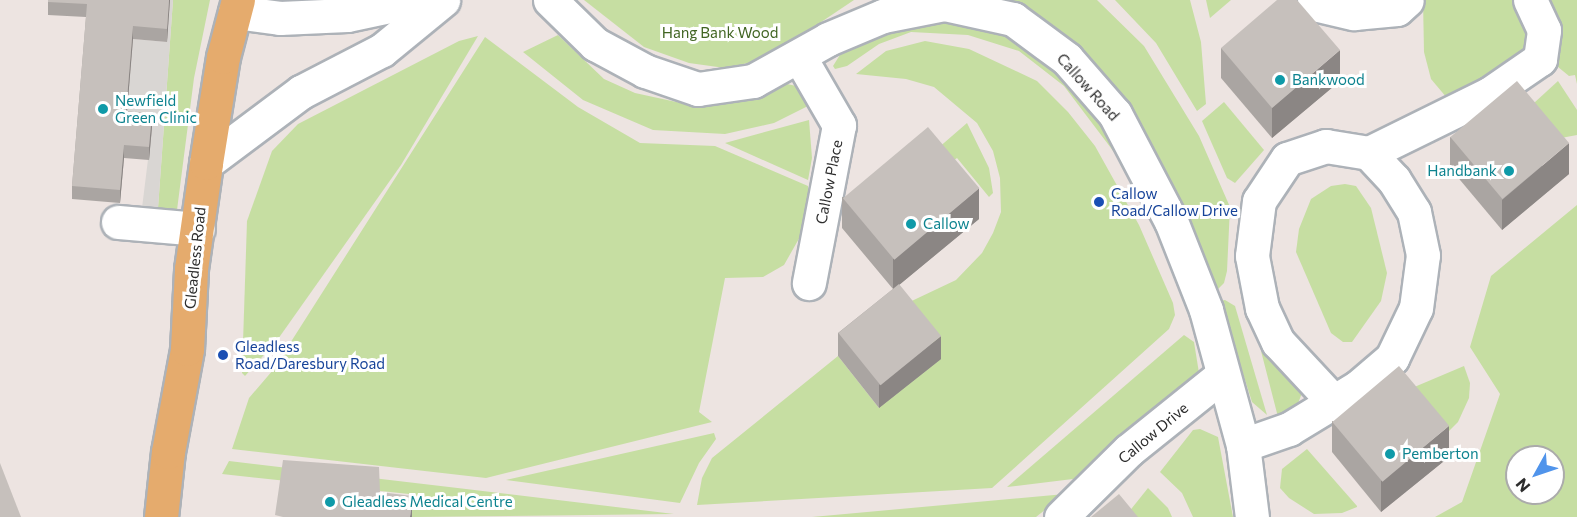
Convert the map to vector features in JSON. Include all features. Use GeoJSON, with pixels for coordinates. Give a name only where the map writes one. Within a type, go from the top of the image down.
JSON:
{"type":"FeatureCollection","features":[{"type":"Feature","properties":{"kind":"main road","name":"Gleadless Road"},"geometry":{"type":"LineString","coordinates":[[162,517],[168,452],[187,349],[206,162],[236,6]]}},
{"type":"Feature","properties":{"kind":"street"},"geometry":{"type":"LineString","coordinates":[[236,6],[280,18],[339,16],[418,0]]}},
{"type":"Feature","properties":{"kind":"street"},"geometry":{"type":"LineString","coordinates":[[206,162],[301,92],[382,50],[442,0]]}},
{"type":"Feature","properties":{"kind":"street","name":"Callow Road"},"geometry":{"type":"LineString","coordinates":[[550,0],[595,44],[645,71],[699,89],[753,81],[883,16],[944,4],[1014,19],[1067,59],[1115,114],[1171,221],[1206,309],[1221,376],[1243,446],[1252,517]]}},
{"type":"Feature","properties":{"kind":"street"},"geometry":{"type":"LineString","coordinates":[[1314,0],[1318,5],[1354,13],[1397,9],[1407,0]]}},
{"type":"Feature","properties":{"kind":"street"},"geometry":{"type":"LineString","coordinates":[[1333,401],[1278,342],[1262,308],[1252,256],[1259,201],[1287,159],[1326,146],[1369,153],[1490,94],[1540,59],[1544,30],[1530,0]]}},
{"type":"Feature","properties":{"kind":"street","name":"Callow Place"},"geometry":{"type":"LineString","coordinates":[[799,56],[839,125],[808,283]]}},
{"type":"Feature","properties":{"kind":"street"},"geometry":{"type":"LineString","coordinates":[[1243,446],[1289,429],[1358,387],[1392,358],[1416,308],[1423,255],[1414,212],[1394,180],[1369,153]]}},
{"type":"Feature","properties":{"kind":"street"},"geometry":{"type":"LineString","coordinates":[[118,222],[198,229]]}},
{"type":"Feature","properties":{"kind":"street","name":"Callow Drive"},"geometry":{"type":"LineString","coordinates":[[1061,517],[1129,450],[1221,376]]}},
{"type":"Feature","properties":{"kind":"green space"},"geometry":{"type":"Polygon","coordinates":[[[173,0],[210,0],[194,78],[177,210],[158,208],[173,0]]]}},
{"type":"Feature","properties":{"kind":"green space","name":"Hang Bank Wood"},"geometry":{"type":"Polygon","coordinates":[[[584,0],[854,0],[766,59],[725,68],[689,63],[644,47],[584,0]]]}},
{"type":"Feature","properties":{"kind":"green space"},"geometry":{"type":"Polygon","coordinates":[[[1003,0],[1097,0],[1144,46],[1199,136],[1230,207],[1227,271],[1224,283],[1217,290],[1160,160],[1112,86],[1074,44],[1003,0]]]}},
{"type":"Feature","properties":{"kind":"green space"},"geometry":{"type":"Polygon","coordinates":[[[1115,0],[1190,0],[1201,42],[1206,104],[1197,111],[1156,43],[1115,0]]]}},
{"type":"Feature","properties":{"kind":"green space"},"geometry":{"type":"Polygon","coordinates":[[[1206,0],[1231,0],[1210,18],[1206,0]]]}},
{"type":"Feature","properties":{"kind":"green space"},"geometry":{"type":"Polygon","coordinates":[[[1423,0],[1521,0],[1533,37],[1522,58],[1447,98],[1431,79],[1424,52],[1423,0]]]}},
{"type":"Feature","properties":{"kind":"green space"},"geometry":{"type":"Polygon","coordinates":[[[1544,0],[1577,0],[1577,84],[1575,75],[1569,76],[1552,62],[1544,0]]]}},
{"type":"Feature","properties":{"kind":"green space"},"geometry":{"type":"Polygon","coordinates":[[[927,20],[999,30],[1055,68],[1090,108],[1130,168],[1168,254],[1120,160],[1064,86],[1019,51],[968,35],[911,32],[879,44],[847,66],[835,69],[833,66],[843,50],[879,30],[927,20]]]}},
{"type":"Feature","properties":{"kind":"green space"},"geometry":{"type":"Polygon","coordinates":[[[558,35],[604,79],[635,93],[681,103],[717,104],[787,84],[801,87],[816,102],[774,123],[725,134],[653,130],[583,100],[523,52],[558,35]]]}},
{"type":"Feature","properties":{"kind":"green space"},"geometry":{"type":"Polygon","coordinates":[[[478,36],[401,165],[278,339],[245,376],[242,373],[247,221],[272,151],[298,124],[459,41],[478,36]]]}},
{"type":"Feature","properties":{"kind":"green space"},"geometry":{"type":"Polygon","coordinates":[[[485,37],[578,107],[640,143],[715,146],[808,186],[809,221],[784,265],[763,277],[725,278],[699,412],[712,422],[486,478],[232,449],[249,398],[273,370],[485,37]]]}},
{"type":"Feature","properties":{"kind":"green space"},"geometry":{"type":"Polygon","coordinates":[[[925,41],[969,49],[1037,81],[1068,112],[1095,146],[1139,225],[1173,303],[1175,315],[1169,329],[992,488],[697,505],[702,478],[712,458],[838,356],[879,408],[899,307],[956,280],[982,253],[993,233],[1001,212],[1000,178],[993,151],[977,123],[934,87],[906,79],[856,74],[886,51],[925,41]]]}},
{"type":"Feature","properties":{"kind":"green space"},"geometry":{"type":"Polygon","coordinates":[[[1558,81],[1577,110],[1577,135],[1561,138],[1534,103],[1558,81]]]}},
{"type":"Feature","properties":{"kind":"green space"},"geometry":{"type":"Polygon","coordinates":[[[1224,102],[1264,150],[1235,183],[1227,178],[1202,121],[1224,102]]]}},
{"type":"Feature","properties":{"kind":"green space"},"geometry":{"type":"Polygon","coordinates":[[[809,120],[812,158],[808,180],[725,143],[809,120]]]}},
{"type":"Feature","properties":{"kind":"green space"},"geometry":{"type":"Polygon","coordinates":[[[967,123],[989,168],[993,193],[989,197],[957,158],[949,164],[937,149],[967,123]]]}},
{"type":"Feature","properties":{"kind":"green space"},"geometry":{"type":"Polygon","coordinates":[[[1345,184],[1356,186],[1371,208],[1387,273],[1381,301],[1352,342],[1343,342],[1331,333],[1296,252],[1299,229],[1311,199],[1331,186],[1345,184]]]}},
{"type":"Feature","properties":{"kind":"green space"},"geometry":{"type":"Polygon","coordinates":[[[1577,205],[1577,517],[1435,517],[1462,502],[1500,394],[1470,347],[1491,276],[1577,205]]]}},
{"type":"Feature","properties":{"kind":"green space"},"geometry":{"type":"Polygon","coordinates":[[[1225,300],[1235,306],[1267,415],[1252,402],[1220,301],[1225,300]]]}},
{"type":"Feature","properties":{"kind":"green space"},"geometry":{"type":"Polygon","coordinates":[[[1184,335],[1194,342],[1199,373],[1081,478],[1007,487],[1184,335]]]}},
{"type":"Feature","properties":{"kind":"green space"},"geometry":{"type":"Polygon","coordinates":[[[1261,351],[1272,362],[1290,371],[1302,393],[1297,406],[1278,417],[1261,351]]]}},
{"type":"Feature","properties":{"kind":"green space"},"geometry":{"type":"Polygon","coordinates":[[[1464,366],[1470,383],[1469,398],[1458,422],[1448,432],[1412,388],[1464,366]]]}},
{"type":"Feature","properties":{"kind":"green space"},"geometry":{"type":"Polygon","coordinates":[[[1200,429],[1218,437],[1233,517],[1193,517],[1182,493],[1160,472],[1193,430],[1200,429]]]}},
{"type":"Feature","properties":{"kind":"green space"},"geometry":{"type":"Polygon","coordinates":[[[714,433],[716,439],[699,463],[680,503],[506,480],[714,433]]]}},
{"type":"Feature","properties":{"kind":"green space"},"geometry":{"type":"Polygon","coordinates":[[[1307,449],[1357,507],[1342,513],[1314,514],[1289,498],[1280,488],[1282,469],[1307,449]]]}},
{"type":"Feature","properties":{"kind":"green space"},"geometry":{"type":"Polygon","coordinates":[[[229,461],[674,514],[412,517],[409,494],[222,474],[229,461]]]}},
{"type":"Feature","properties":{"kind":"green space"},"geometry":{"type":"Polygon","coordinates":[[[1148,488],[1168,508],[1172,517],[1131,517],[1128,513],[1148,488]]]}},
{"type":"Feature","properties":{"kind":"green space"},"geometry":{"type":"Polygon","coordinates":[[[1065,494],[1036,517],[812,517],[1065,494]]]}},
{"type":"Feature","properties":{"kind":"shaded area"},"geometry":{"type":"Polygon","coordinates":[[[170,0],[173,0],[158,208],[142,208],[152,127],[126,125],[133,39],[167,42],[170,0]]]}},
{"type":"Feature","properties":{"kind":"building","name":"Newfield Green Clinic"},"geometry":{"type":"Polygon","coordinates":[[[48,0],[169,0],[167,29],[133,26],[126,111],[152,113],[149,147],[124,145],[120,190],[72,186],[87,4],[48,2],[48,0]]]}},
{"type":"Feature","properties":{"kind":"building"},"geometry":{"type":"Polygon","coordinates":[[[1277,0],[1297,0],[1340,50],[1272,108],[1221,48],[1277,0]]]}},
{"type":"Feature","properties":{"kind":"building"},"geometry":{"type":"Polygon","coordinates":[[[1517,81],[1569,143],[1502,199],[1450,137],[1517,81]]]}},
{"type":"Feature","properties":{"kind":"building"},"geometry":{"type":"Polygon","coordinates":[[[928,127],[979,188],[894,260],[843,198],[928,127]]]}},
{"type":"Feature","properties":{"kind":"building"},"geometry":{"type":"Polygon","coordinates":[[[899,284],[941,336],[881,385],[838,333],[899,284]]]}},
{"type":"Feature","properties":{"kind":"building"},"geometry":{"type":"Polygon","coordinates":[[[1399,366],[1449,426],[1382,482],[1332,422],[1399,366]]]}},
{"type":"Feature","properties":{"kind":"building"},"geometry":{"type":"Polygon","coordinates":[[[283,460],[379,467],[380,492],[412,496],[410,517],[283,517],[275,515],[283,460]]]}},
{"type":"Feature","properties":{"kind":"building"},"geometry":{"type":"Polygon","coordinates":[[[0,463],[21,517],[0,517],[0,463]]]}},
{"type":"Feature","properties":{"kind":"building"},"geometry":{"type":"Polygon","coordinates":[[[1119,494],[1138,517],[1091,517],[1119,494]]]}},
{"type":"Feature","properties":{"kind":"place","name":"Bankwood"},"geometry":{"type":"Point","coordinates":[1280,80]}},
{"type":"Feature","properties":{"kind":"place","name":"Newfield Green Clinic"},"geometry":{"type":"Point","coordinates":[103,109]}},
{"type":"Feature","properties":{"kind":"place","name":"Handbank"},"geometry":{"type":"Point","coordinates":[1509,171]}},
{"type":"Feature","properties":{"kind":"place","name":"Callow Road/Callow Drive"},"geometry":{"type":"Point","coordinates":[1099,202]}},
{"type":"Feature","properties":{"kind":"place","name":"Callow"},"geometry":{"type":"Point","coordinates":[911,224]}},
{"type":"Feature","properties":{"kind":"place","name":"Gleadless Road/Daresbury Road"},"geometry":{"type":"Point","coordinates":[223,355]}},
{"type":"Feature","properties":{"kind":"place","name":"Pemberton"},"geometry":{"type":"Point","coordinates":[1390,454]}},
{"type":"Feature","properties":{"kind":"place","name":"Gleadless Medical Centre"},"geometry":{"type":"Point","coordinates":[330,502]}}]}
